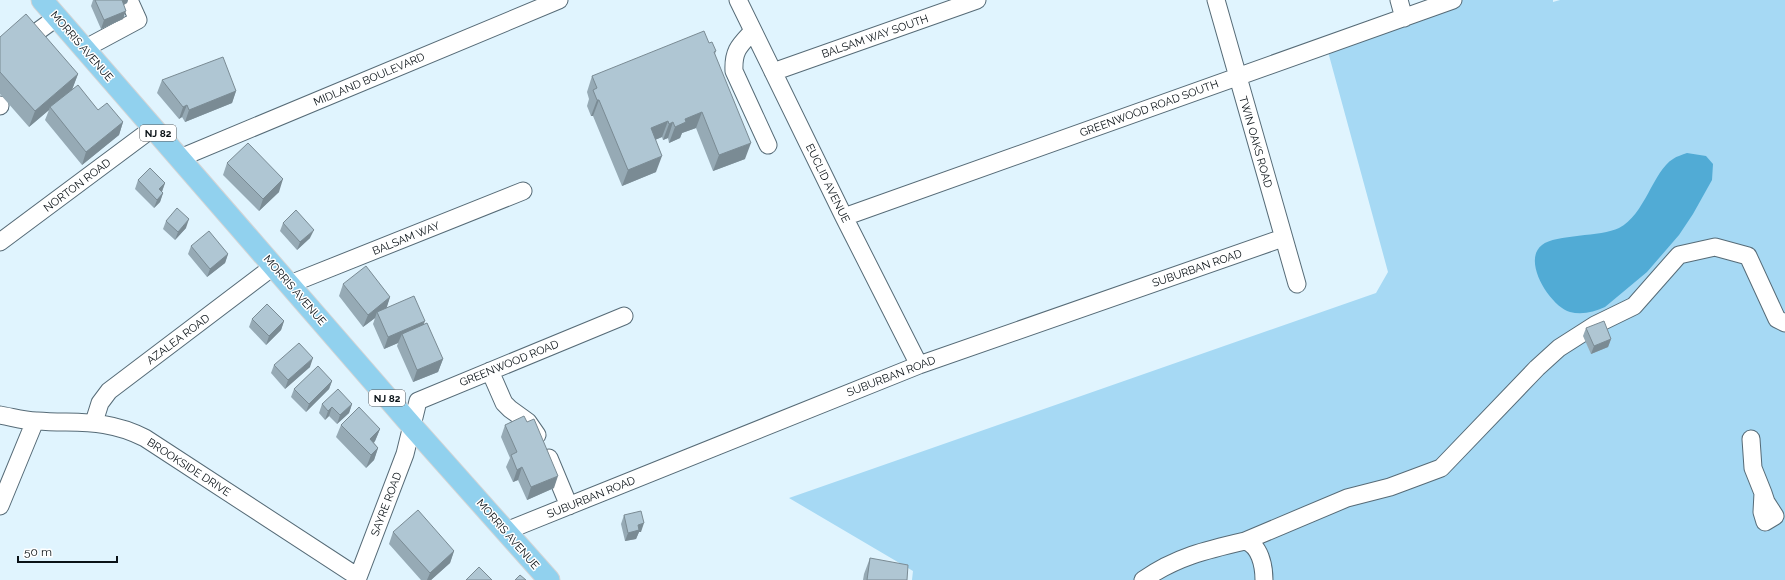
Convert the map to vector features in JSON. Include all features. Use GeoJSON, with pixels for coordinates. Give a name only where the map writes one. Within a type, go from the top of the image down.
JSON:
{"type":"FeatureCollection","features":[{"type":"Feature","properties":{"kind":"main road","name":"MORRIS AVENUE"},"geometry":{"type":"LineString","coordinates":[[42,0],[56,18],[290,284],[412,426],[549,580]]}},
{"type":"Feature","properties":{"kind":"street"},"geometry":{"type":"LineString","coordinates":[[84,49],[138,20],[129,0]]}},
{"type":"Feature","properties":{"kind":"street","name":"MIDLAND BOULEVARD"},"geometry":{"type":"LineString","coordinates":[[180,158],[559,0]]}},
{"type":"Feature","properties":{"kind":"street","name":"EUCLID AVENUE"},"geometry":{"type":"LineString","coordinates":[[738,0],[844,217],[919,365]]}},
{"type":"Feature","properties":{"kind":"street","name":"BALSAM WAY SOUTH"},"geometry":{"type":"LineString","coordinates":[[773,72],[977,0]]}},
{"type":"Feature","properties":{"kind":"street","name":"TWIN OAKS ROAD"},"geometry":{"type":"LineString","coordinates":[[1216,0],[1297,284]]}},
{"type":"Feature","properties":{"kind":"street"},"geometry":{"type":"LineString","coordinates":[[1399,0],[1404,18]]}},
{"type":"Feature","properties":{"kind":"street","name":"GREENWOOD ROAD SOUTH"},"geometry":{"type":"LineString","coordinates":[[844,217],[1454,0]]}},
{"type":"Feature","properties":{"kind":"street"},"geometry":{"type":"LineString","coordinates":[[30,37],[56,18]]}},
{"type":"Feature","properties":{"kind":"street"},"geometry":{"type":"LineString","coordinates":[[753,31],[736,50],[733,58],[734,71],[768,145]]}},
{"type":"Feature","properties":{"kind":"street","name":"NORTON ROAD"},"geometry":{"type":"LineString","coordinates":[[0,242],[153,128]]}},
{"type":"Feature","properties":{"kind":"street","name":"BALSAM WAY"},"geometry":{"type":"LineString","coordinates":[[290,284],[523,191]]}},
{"type":"Feature","properties":{"kind":"street","name":"SUBURBAN ROAD"},"geometry":{"type":"LineString","coordinates":[[506,531],[919,365],[1283,238]]}},
{"type":"Feature","properties":{"kind":"street"},"geometry":{"type":"LineString","coordinates":[[1143,580],[1163,566],[1200,552],[1245,541],[1347,498],[1390,487],[1441,468],[1537,368],[1559,348],[1595,325],[1634,306],[1679,255],[1715,247],[1748,256],[1777,319],[1785,323]]}},
{"type":"Feature","properties":{"kind":"street","name":"AZALEA ROAD"},"geometry":{"type":"LineString","coordinates":[[94,422],[100,403],[109,390],[274,266]]}},
{"type":"Feature","properties":{"kind":"street","name":"GREENWOOD ROAD"},"geometry":{"type":"LineString","coordinates":[[412,426],[418,401],[624,316]]}},
{"type":"Feature","properties":{"kind":"street"},"geometry":{"type":"LineString","coordinates":[[490,371],[504,403],[528,422],[541,439],[569,506]]}},
{"type":"Feature","properties":{"kind":"street","name":"BROOKSIDE DRIVE"},"geometry":{"type":"LineString","coordinates":[[0,415],[35,421],[94,422],[130,431],[145,438],[358,579]]}},
{"type":"Feature","properties":{"kind":"street"},"geometry":{"type":"LineString","coordinates":[[0,506],[35,421]]}},
{"type":"Feature","properties":{"kind":"street","name":"SAYRE ROAD"},"geometry":{"type":"LineString","coordinates":[[358,579],[406,454],[412,426]]}},
{"type":"Feature","properties":{"kind":"street"},"geometry":{"type":"LineString","coordinates":[[1751,439],[1754,468],[1763,493]]}},
{"type":"Feature","properties":{"kind":"street"},"geometry":{"type":"LineString","coordinates":[[1245,541],[1253,545],[1260,558],[1264,568],[1264,580]]}},
{"type":"Feature","properties":{"kind":"shaded area"},"geometry":{"type":"Polygon","coordinates":[[[1458,0],[1553,0],[1553,2],[1560,0],[1785,0],[1785,580],[912,580],[913,571],[789,498],[1376,293],[1388,272],[1327,48],[1458,0]]]}},
{"type":"Feature","properties":{"kind":"shaded area"},"geometry":{"type":"Polygon","coordinates":[[[1687,153],[1706,156],[1713,164],[1712,180],[1693,214],[1679,235],[1647,272],[1605,307],[1592,312],[1583,313],[1574,313],[1562,308],[1547,293],[1541,283],[1535,262],[1536,252],[1542,245],[1549,241],[1601,233],[1619,228],[1628,222],[1636,213],[1666,165],[1678,156],[1687,153]]]}},
{"type":"Feature","properties":{"kind":"building"},"geometry":{"type":"Polygon","coordinates":[[[95,0],[122,0],[126,11],[104,20],[95,0]]]}},
{"type":"Feature","properties":{"kind":"building"},"geometry":{"type":"Polygon","coordinates":[[[26,14],[78,74],[35,111],[0,72],[0,37],[26,14]]]}},
{"type":"Feature","properties":{"kind":"building"},"geometry":{"type":"Polygon","coordinates":[[[704,31],[709,43],[712,42],[716,51],[714,52],[751,143],[719,155],[702,112],[685,119],[686,122],[675,127],[673,122],[669,124],[668,121],[651,128],[662,156],[628,170],[599,100],[597,100],[593,90],[597,88],[592,76],[704,31]]]}},
{"type":"Feature","properties":{"kind":"building"},"geometry":{"type":"Polygon","coordinates":[[[223,57],[236,91],[189,110],[187,105],[183,107],[162,80],[223,57]]]}},
{"type":"Feature","properties":{"kind":"building"},"geometry":{"type":"Polygon","coordinates":[[[78,85],[98,110],[107,103],[123,122],[86,152],[50,107],[78,85]]]}},
{"type":"Feature","properties":{"kind":"building"},"geometry":{"type":"Polygon","coordinates":[[[248,143],[283,179],[263,199],[227,163],[248,143]]]}},
{"type":"Feature","properties":{"kind":"building"},"geometry":{"type":"Polygon","coordinates":[[[150,168],[165,183],[159,189],[163,193],[157,200],[138,180],[150,168]]]}},
{"type":"Feature","properties":{"kind":"building"},"geometry":{"type":"Polygon","coordinates":[[[177,208],[189,219],[178,232],[166,221],[177,208]]]}},
{"type":"Feature","properties":{"kind":"building"},"geometry":{"type":"Polygon","coordinates":[[[296,210],[314,230],[300,242],[283,223],[296,210]]]}},
{"type":"Feature","properties":{"kind":"building"},"geometry":{"type":"Polygon","coordinates":[[[209,231],[228,254],[210,269],[191,246],[209,231]]]}},
{"type":"Feature","properties":{"kind":"building"},"geometry":{"type":"Polygon","coordinates":[[[366,266],[390,297],[368,315],[343,284],[366,266]]]}},
{"type":"Feature","properties":{"kind":"building"},"geometry":{"type":"Polygon","coordinates":[[[414,296],[425,321],[388,337],[377,312],[414,296]]]}},
{"type":"Feature","properties":{"kind":"building"},"geometry":{"type":"Polygon","coordinates":[[[267,304],[284,321],[269,336],[252,319],[267,304]]]}},
{"type":"Feature","properties":{"kind":"building"},"geometry":{"type":"Polygon","coordinates":[[[1604,321],[1611,339],[1594,346],[1586,328],[1604,321]]]}},
{"type":"Feature","properties":{"kind":"building"},"geometry":{"type":"Polygon","coordinates":[[[427,323],[443,359],[417,370],[402,334],[427,323]]]}},
{"type":"Feature","properties":{"kind":"building"},"geometry":{"type":"Polygon","coordinates":[[[299,343],[313,358],[288,380],[274,365],[299,343]]]}},
{"type":"Feature","properties":{"kind":"building"},"geometry":{"type":"Polygon","coordinates":[[[318,366],[332,381],[309,404],[294,389],[318,366]]]}},
{"type":"Feature","properties":{"kind":"building"},"geometry":{"type":"Polygon","coordinates":[[[338,389],[352,404],[340,415],[332,407],[328,411],[322,404],[338,389]]]}},
{"type":"Feature","properties":{"kind":"building"},"geometry":{"type":"Polygon","coordinates":[[[359,407],[380,429],[370,439],[378,448],[371,455],[341,425],[359,407]]]}},
{"type":"Feature","properties":{"kind":"building"},"geometry":{"type":"Polygon","coordinates":[[[524,416],[527,422],[534,419],[558,476],[531,487],[522,467],[517,470],[511,455],[517,452],[505,425],[524,416]]]}},
{"type":"Feature","properties":{"kind":"building"},"geometry":{"type":"Polygon","coordinates":[[[418,510],[454,551],[430,573],[393,532],[418,510]]]}},
{"type":"Feature","properties":{"kind":"building"},"geometry":{"type":"Polygon","coordinates":[[[641,511],[644,523],[638,525],[639,530],[628,533],[624,515],[641,511]]]}},
{"type":"Feature","properties":{"kind":"building"},"geometry":{"type":"Polygon","coordinates":[[[870,558],[908,565],[907,580],[867,580],[870,558]]]}},
{"type":"Feature","properties":{"kind":"building"},"geometry":{"type":"Polygon","coordinates":[[[479,567],[492,580],[466,580],[479,567]]]}},
{"type":"Feature","properties":{"kind":"building"},"geometry":{"type":"Polygon","coordinates":[[[520,575],[526,580],[515,580],[520,575]]]}}]}
